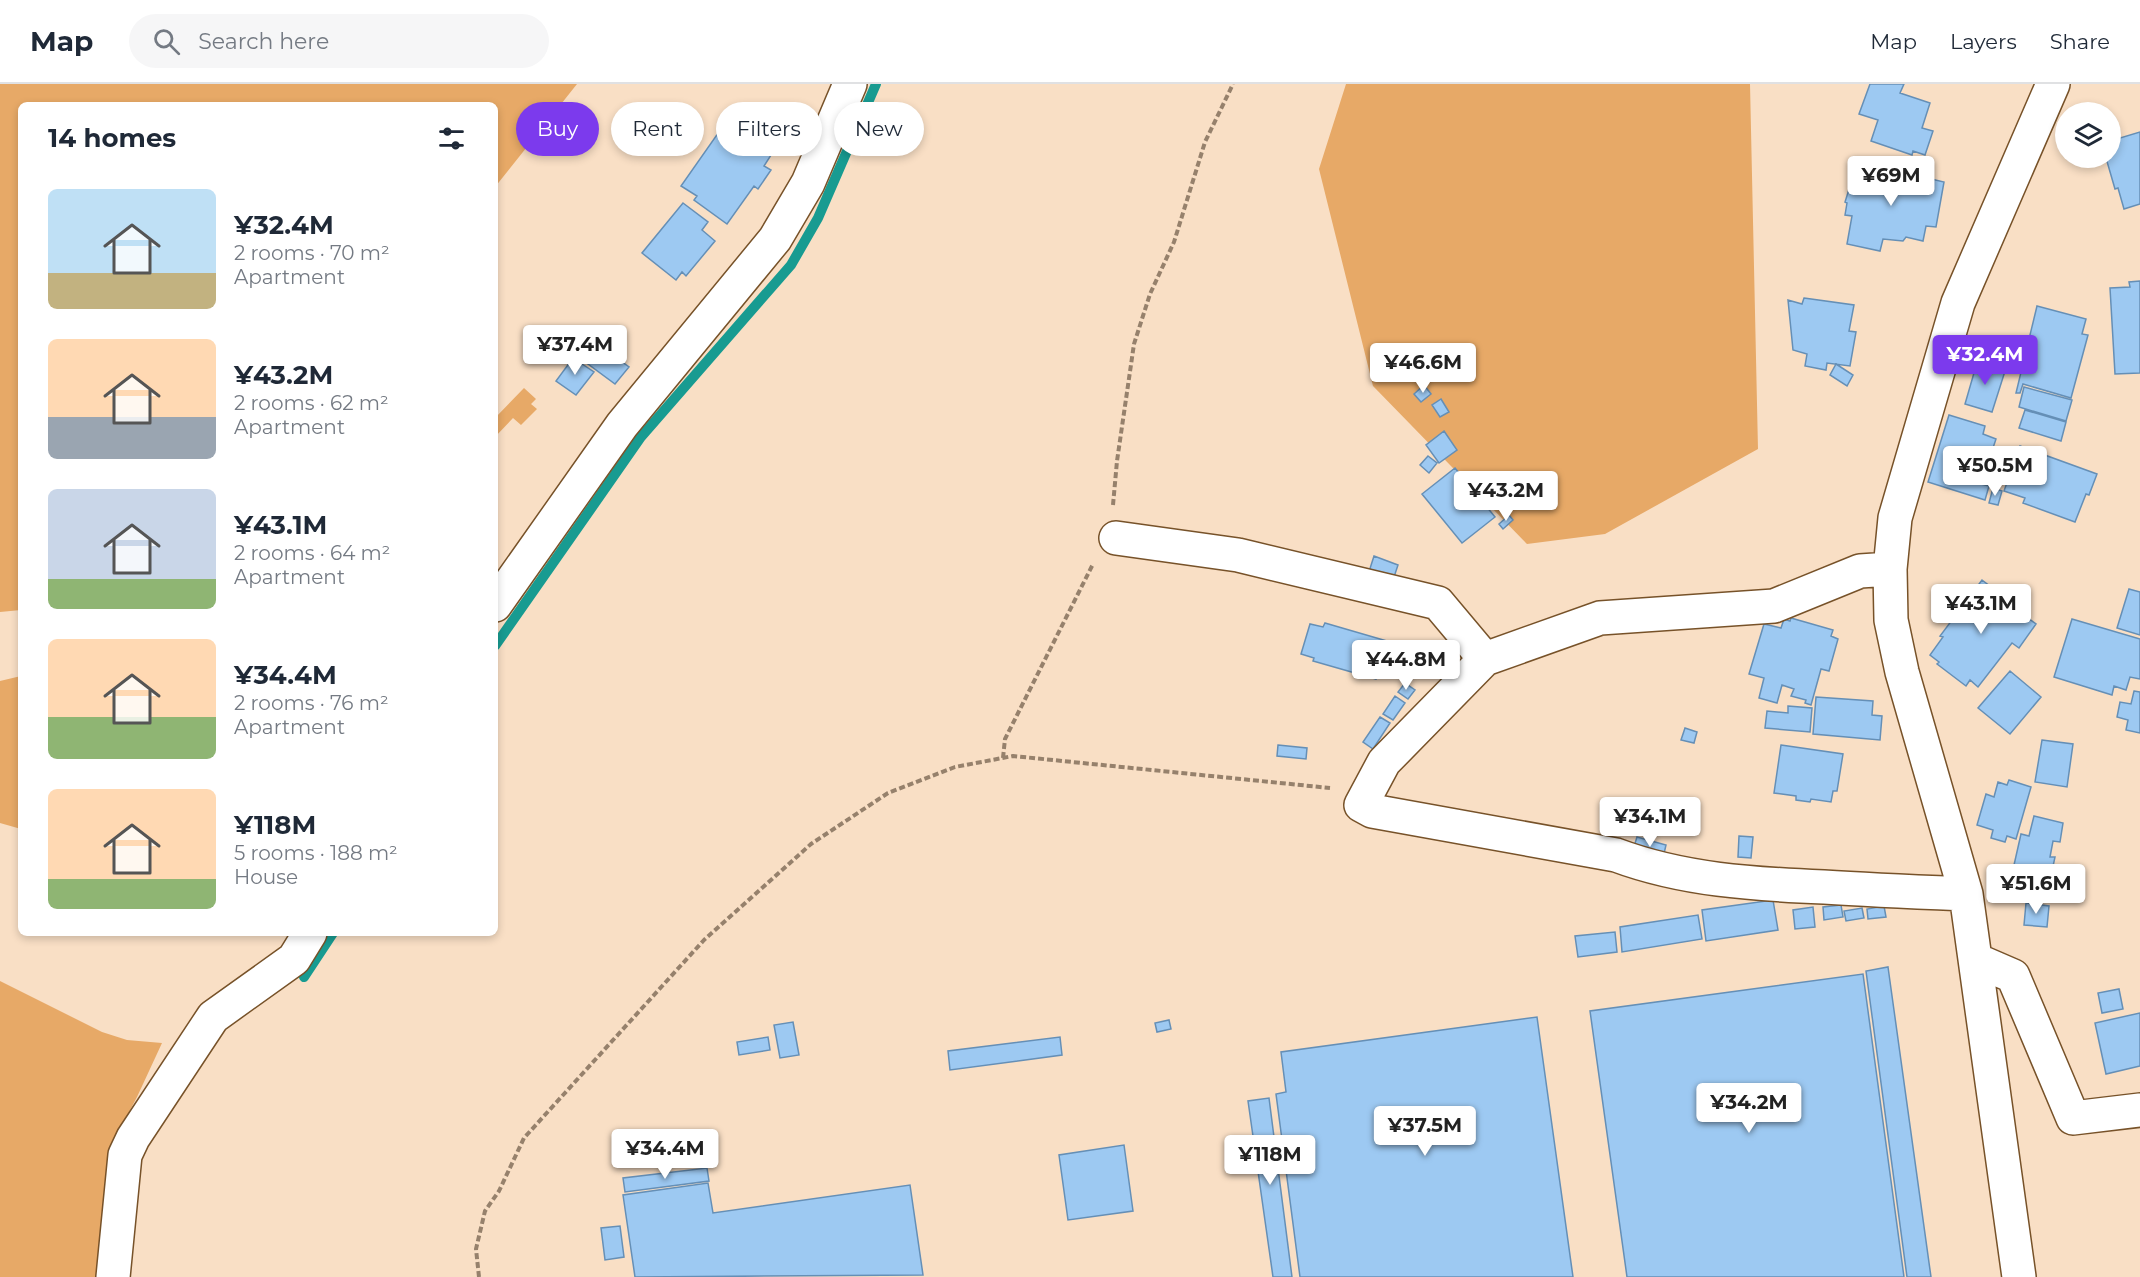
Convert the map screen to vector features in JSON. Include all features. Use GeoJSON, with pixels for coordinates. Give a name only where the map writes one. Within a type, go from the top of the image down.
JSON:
{"type":"FeatureCollection","features":[{"type":"Feature","properties":{"kind":"street"},"geometry":{"type":"LineString","coordinates":[[498,601],[622,425],[775,239],[808,183],[850,84]]}},
{"type":"Feature","properties":{"kind":"street"},"geometry":{"type":"LineString","coordinates":[[2019,1277],[1966,894],[1902,672],[1892,620],[1890,569],[1895,518],[1958,303],[2053,84]]}},
{"type":"Feature","properties":{"kind":"street"},"geometry":{"type":"LineString","coordinates":[[1116,538],[1238,555],[1438,603],[1485,659]]}},
{"type":"Feature","properties":{"kind":"street"},"geometry":{"type":"LineString","coordinates":[[1890,569],[1860,571],[1774,606],[1600,618],[1485,659],[1384,762],[1361,805],[1371,811],[1616,855],[1642,865],[1708,879],[1777,885],[1966,894]]}},
{"type":"Feature","properties":{"kind":"street"},"geometry":{"type":"LineString","coordinates":[[113,1277],[125,1155],[133,1138],[213,1017],[294,959],[308,936]]}},
{"type":"Feature","properties":{"kind":"street"},"geometry":{"type":"LineString","coordinates":[[1976,960],[2013,976],[2073,1118],[2140,1110]]}},
{"type":"Feature","properties":{"kind":"path"},"geometry":{"type":"LineString","coordinates":[[1003,758],[1005,739],[1100,550],[1108,541],[1116,538],[1111,528],[1117,461],[1134,344],[1150,294],[1174,242],[1205,142],[1233,84]]}},
{"type":"Feature","properties":{"kind":"path"},"geometry":{"type":"LineString","coordinates":[[479,1277],[476,1249],[485,1211],[499,1191],[524,1138],[704,940],[811,844],[888,793],[955,767],[1013,756],[1329,787],[1361,805]]}},
{"type":"Feature","properties":{"kind":"shaded area"},"geometry":{"type":"Polygon","coordinates":[[[0,84],[577,84],[563,102],[516,102],[516,156],[520,156],[498,183],[498,102],[18,102],[18,610],[0,612],[0,84]]]}},
{"type":"Feature","properties":{"kind":"shaded area"},"geometry":{"type":"Polygon","coordinates":[[[1346,84],[1750,84],[1758,449],[1605,534],[1527,544],[1373,386],[1319,169],[1346,84]]]}},
{"type":"Feature","properties":{"kind":"shaded area"},"geometry":{"type":"Polygon","coordinates":[[[524,388],[536,399],[531,404],[537,409],[521,425],[513,418],[498,434],[498,415],[524,388]]]}},
{"type":"Feature","properties":{"kind":"shaded area"},"geometry":{"type":"Polygon","coordinates":[[[18,677],[18,828],[0,823],[0,681],[18,677]]]}},
{"type":"Feature","properties":{"kind":"shaded area"},"geometry":{"type":"Polygon","coordinates":[[[0,981],[102,1032],[127,1040],[162,1043],[121,1127],[101,1277],[0,1277],[0,981]]]}},
{"type":"Feature","properties":{"kind":"building"},"geometry":{"type":"Polygon","coordinates":[[[1870,84],[1904,84],[1900,93],[1930,103],[1922,128],[1933,131],[1925,155],[1913,151],[1912,155],[1871,141],[1878,120],[1859,114],[1870,84]]]}},
{"type":"Feature","properties":{"kind":"building"},"geometry":{"type":"Polygon","coordinates":[[[2140,132],[2140,204],[2124,209],[2109,168],[2121,168],[2121,138],[2140,132]]]}},
{"type":"Feature","properties":{"kind":"building"},"geometry":{"type":"Polygon","coordinates":[[[716,136],[716,156],[770,156],[764,166],[771,170],[758,189],[754,186],[727,224],[694,200],[697,196],[681,186],[716,136]]]}},
{"type":"Feature","properties":{"kind":"building"},"geometry":{"type":"Polygon","coordinates":[[[1864,167],[1881,170],[1881,167],[1944,182],[1936,227],[1926,226],[1923,241],[1906,237],[1903,241],[1883,239],[1880,251],[1847,244],[1852,216],[1845,215],[1847,203],[1845,202],[1850,186],[1857,187],[1864,167]]]}},
{"type":"Feature","properties":{"kind":"building"},"geometry":{"type":"Polygon","coordinates":[[[683,203],[708,222],[702,230],[715,241],[686,276],[682,272],[676,280],[642,253],[683,203]]]}},
{"type":"Feature","properties":{"kind":"building"},"geometry":{"type":"Polygon","coordinates":[[[2140,281],[2140,373],[2115,374],[2110,288],[2130,287],[2129,282],[2140,281]]]}},
{"type":"Feature","properties":{"kind":"building"},"geometry":{"type":"Polygon","coordinates":[[[1804,298],[1854,305],[1849,331],[1856,332],[1850,366],[1827,363],[1826,370],[1805,366],[1807,354],[1793,350],[1788,300],[1802,304],[1804,298]]]}},
{"type":"Feature","properties":{"kind":"building"},"geometry":{"type":"Polygon","coordinates":[[[2037,306],[2086,319],[2082,334],[2088,335],[2071,398],[2023,384],[2020,393],[2016,393],[2037,306]]]}},
{"type":"Feature","properties":{"kind":"building"},"geometry":{"type":"Polygon","coordinates":[[[596,343],[629,367],[615,384],[584,361],[596,343]]]}},
{"type":"Feature","properties":{"kind":"building"},"geometry":{"type":"Polygon","coordinates":[[[573,358],[594,372],[576,395],[556,381],[573,358]]]}},
{"type":"Feature","properties":{"kind":"building"},"geometry":{"type":"Polygon","coordinates":[[[1978,359],[2006,368],[1992,412],[1965,404],[1978,359]]]}},
{"type":"Feature","properties":{"kind":"building"},"geometry":{"type":"Polygon","coordinates":[[[1836,364],[1853,375],[1847,386],[1830,375],[1836,364]]]}},
{"type":"Feature","properties":{"kind":"building"},"geometry":{"type":"Polygon","coordinates":[[[1424,385],[1431,394],[1421,402],[1414,394],[1424,385]]]}},
{"type":"Feature","properties":{"kind":"building"},"geometry":{"type":"Polygon","coordinates":[[[2024,387],[2072,400],[2066,421],[2019,407],[2024,387]]]}},
{"type":"Feature","properties":{"kind":"building"},"geometry":{"type":"Polygon","coordinates":[[[1441,399],[1449,412],[1440,417],[1432,405],[1441,399]]]}},
{"type":"Feature","properties":{"kind":"building"},"geometry":{"type":"Polygon","coordinates":[[[2025,410],[2066,422],[2061,441],[2019,428],[2025,410]]]}},
{"type":"Feature","properties":{"kind":"building"},"geometry":{"type":"Polygon","coordinates":[[[1949,415],[1985,426],[1983,434],[1996,439],[1981,484],[1989,486],[1985,500],[1928,482],[1949,415]]]}},
{"type":"Feature","properties":{"kind":"building"},"geometry":{"type":"Polygon","coordinates":[[[1444,431],[1457,450],[1439,463],[1426,445],[1444,431]]]}},
{"type":"Feature","properties":{"kind":"building"},"geometry":{"type":"Polygon","coordinates":[[[2020,446],[2097,474],[2075,522],[2023,503],[2025,498],[2004,491],[2020,446]]]}},
{"type":"Feature","properties":{"kind":"building"},"geometry":{"type":"Polygon","coordinates":[[[1428,456],[1437,463],[1429,473],[1420,465],[1428,456]]]}},
{"type":"Feature","properties":{"kind":"building"},"geometry":{"type":"Polygon","coordinates":[[[1455,468],[1495,517],[1462,543],[1422,494],[1455,468]]]}},
{"type":"Feature","properties":{"kind":"building"},"geometry":{"type":"Polygon","coordinates":[[[1993,488],[2002,491],[1998,505],[1989,503],[1993,488]]]}},
{"type":"Feature","properties":{"kind":"building"},"geometry":{"type":"Polygon","coordinates":[[[1509,515],[1513,520],[1503,529],[1499,524],[1509,515]]]}},
{"type":"Feature","properties":{"kind":"building"},"geometry":{"type":"Polygon","coordinates":[[[1374,556],[1398,565],[1390,589],[1366,581],[1374,556]]]}},
{"type":"Feature","properties":{"kind":"building"},"geometry":{"type":"Polygon","coordinates":[[[1982,580],[2036,624],[2019,648],[2012,643],[1978,687],[1970,680],[1966,686],[1937,664],[1939,662],[1930,655],[1943,637],[1940,636],[1982,580]]]}},
{"type":"Feature","properties":{"kind":"building"},"geometry":{"type":"Polygon","coordinates":[[[2129,589],[2140,592],[2140,635],[2117,628],[2129,589]]]}},
{"type":"Feature","properties":{"kind":"building"},"geometry":{"type":"Polygon","coordinates":[[[1791,618],[1833,630],[1831,636],[1838,639],[1829,671],[1821,669],[1811,705],[1805,703],[1806,700],[1791,696],[1794,689],[1782,685],[1777,703],[1759,698],[1764,678],[1749,674],[1764,624],[1781,628],[1784,619],[1790,621],[1791,618]]]}},
{"type":"Feature","properties":{"kind":"building"},"geometry":{"type":"Polygon","coordinates":[[[2072,619],[2140,639],[2140,679],[2130,677],[2126,690],[2114,686],[2112,695],[2054,677],[2072,619]]]}},
{"type":"Feature","properties":{"kind":"building"},"geometry":{"type":"Polygon","coordinates":[[[1325,623],[1387,641],[1386,645],[1397,648],[1390,673],[1379,670],[1376,679],[1313,661],[1314,658],[1301,654],[1310,624],[1323,627],[1325,623]]]}},
{"type":"Feature","properties":{"kind":"building"},"geometry":{"type":"Polygon","coordinates":[[[1429,651],[1438,657],[1424,676],[1416,669],[1429,651]]]}},
{"type":"Feature","properties":{"kind":"building"},"geometry":{"type":"Polygon","coordinates":[[[2010,671],[2041,697],[2010,734],[1978,708],[2010,671]]]}},
{"type":"Feature","properties":{"kind":"building"},"geometry":{"type":"Polygon","coordinates":[[[1405,683],[1415,690],[1408,699],[1398,692],[1405,683]]]}},
{"type":"Feature","properties":{"kind":"building"},"geometry":{"type":"Polygon","coordinates":[[[2134,691],[2140,692],[2140,733],[2126,730],[2128,720],[2117,717],[2120,702],[2131,704],[2134,691]]]}},
{"type":"Feature","properties":{"kind":"building"},"geometry":{"type":"Polygon","coordinates":[[[1395,696],[1405,703],[1393,720],[1383,714],[1395,696]]]}},
{"type":"Feature","properties":{"kind":"building"},"geometry":{"type":"Polygon","coordinates":[[[1816,697],[1873,701],[1872,715],[1882,716],[1880,740],[1813,734],[1816,697]]]}},
{"type":"Feature","properties":{"kind":"building"},"geometry":{"type":"Polygon","coordinates":[[[1788,706],[1812,708],[1810,732],[1765,728],[1767,711],[1788,713],[1788,706]]]}},
{"type":"Feature","properties":{"kind":"building"},"geometry":{"type":"Polygon","coordinates":[[[1380,717],[1390,723],[1373,749],[1363,742],[1380,717]]]}},
{"type":"Feature","properties":{"kind":"building"},"geometry":{"type":"Polygon","coordinates":[[[1685,728],[1697,732],[1694,743],[1681,740],[1685,728]]]}},
{"type":"Feature","properties":{"kind":"building"},"geometry":{"type":"Polygon","coordinates":[[[2042,740],[2073,744],[2067,787],[2035,782],[2042,740]]]}},
{"type":"Feature","properties":{"kind":"building"},"geometry":{"type":"Polygon","coordinates":[[[1278,745],[1307,748],[1306,759],[1277,756],[1278,745]]]}},
{"type":"Feature","properties":{"kind":"building"},"geometry":{"type":"Polygon","coordinates":[[[1781,745],[1843,754],[1837,791],[1833,791],[1831,802],[1811,799],[1810,802],[1796,800],[1796,796],[1774,793],[1781,745]]]}},
{"type":"Feature","properties":{"kind":"building"},"geometry":{"type":"Polygon","coordinates":[[[2009,780],[2031,787],[2016,839],[2007,836],[2005,842],[1991,838],[1993,830],[1977,825],[1986,794],[1994,797],[1998,782],[2007,785],[2009,780]]]}},
{"type":"Feature","properties":{"kind":"building"},"geometry":{"type":"Polygon","coordinates":[[[2034,816],[2063,823],[2060,842],[2053,841],[2050,857],[2055,857],[2049,885],[2025,880],[2026,874],[2020,873],[2022,867],[2014,865],[2021,834],[2029,836],[2034,816]]]}},
{"type":"Feature","properties":{"kind":"building"},"geometry":{"type":"Polygon","coordinates":[[[1739,836],[1753,837],[1751,858],[1738,857],[1739,836]]]}},
{"type":"Feature","properties":{"kind":"building"},"geometry":{"type":"Polygon","coordinates":[[[1637,837],[1666,845],[1663,858],[1633,850],[1637,837]]]}},
{"type":"Feature","properties":{"kind":"building"},"geometry":{"type":"Polygon","coordinates":[[[1773,900],[1778,930],[1706,941],[1702,910],[1773,900]]]}},
{"type":"Feature","properties":{"kind":"building"},"geometry":{"type":"Polygon","coordinates":[[[2026,903],[2049,906],[2047,927],[2024,925],[2026,903]]]}},
{"type":"Feature","properties":{"kind":"building"},"geometry":{"type":"Polygon","coordinates":[[[1841,905],[1843,917],[1824,920],[1823,907],[1841,905]]]}},
{"type":"Feature","properties":{"kind":"building"},"geometry":{"type":"Polygon","coordinates":[[[1884,906],[1886,917],[1868,919],[1867,909],[1884,906]]]}},
{"type":"Feature","properties":{"kind":"building"},"geometry":{"type":"Polygon","coordinates":[[[1813,907],[1815,927],[1795,929],[1793,910],[1813,907]]]}},
{"type":"Feature","properties":{"kind":"building"},"geometry":{"type":"Polygon","coordinates":[[[1862,908],[1864,918],[1846,921],[1844,911],[1862,908]]]}},
{"type":"Feature","properties":{"kind":"building"},"geometry":{"type":"Polygon","coordinates":[[[1698,915],[1702,939],[1622,952],[1620,927],[1698,915]]]}},
{"type":"Feature","properties":{"kind":"building"},"geometry":{"type":"Polygon","coordinates":[[[1615,932],[1617,952],[1578,957],[1575,936],[1615,932]]]}},
{"type":"Feature","properties":{"kind":"building"},"geometry":{"type":"Polygon","coordinates":[[[1888,967],[1931,1277],[1907,1277],[1866,971],[1888,967]]]}},
{"type":"Feature","properties":{"kind":"building"},"geometry":{"type":"Polygon","coordinates":[[[1863,974],[1904,1277],[1627,1277],[1590,1011],[1863,974]]]}},
{"type":"Feature","properties":{"kind":"building"},"geometry":{"type":"Polygon","coordinates":[[[2119,989],[2123,1009],[2102,1013],[2098,993],[2119,989]]]}},
{"type":"Feature","properties":{"kind":"building"},"geometry":{"type":"Polygon","coordinates":[[[2140,1013],[2140,1066],[2106,1074],[2095,1023],[2140,1013]]]}},
{"type":"Feature","properties":{"kind":"building"},"geometry":{"type":"Polygon","coordinates":[[[1537,1017],[1573,1277],[1300,1277],[1276,1094],[1286,1092],[1281,1052],[1537,1017]]]}},
{"type":"Feature","properties":{"kind":"building"},"geometry":{"type":"Polygon","coordinates":[[[1169,1020],[1171,1029],[1157,1032],[1155,1023],[1169,1020]]]}},
{"type":"Feature","properties":{"kind":"building"},"geometry":{"type":"Polygon","coordinates":[[[793,1022],[799,1055],[780,1058],[774,1025],[793,1022]]]}},
{"type":"Feature","properties":{"kind":"building"},"geometry":{"type":"Polygon","coordinates":[[[768,1037],[770,1050],[739,1055],[737,1042],[768,1037]]]}},
{"type":"Feature","properties":{"kind":"building"},"geometry":{"type":"Polygon","coordinates":[[[1060,1037],[1062,1055],[950,1070],[948,1051],[1060,1037]]]}},
{"type":"Feature","properties":{"kind":"building"},"geometry":{"type":"Polygon","coordinates":[[[1269,1098],[1292,1277],[1273,1277],[1248,1101],[1269,1098]]]}},
{"type":"Feature","properties":{"kind":"building"},"geometry":{"type":"Polygon","coordinates":[[[1124,1145],[1133,1211],[1068,1220],[1059,1155],[1124,1145]]]}},
{"type":"Feature","properties":{"kind":"building"},"geometry":{"type":"Polygon","coordinates":[[[707,1168],[709,1181],[625,1192],[623,1178],[707,1168]]]}},
{"type":"Feature","properties":{"kind":"building"},"geometry":{"type":"Polygon","coordinates":[[[708,1183],[713,1213],[910,1185],[923,1275],[635,1277],[623,1195],[708,1183]]]}},
{"type":"Feature","properties":{"kind":"building"},"geometry":{"type":"Polygon","coordinates":[[[620,1226],[624,1257],[605,1260],[601,1228],[620,1226]]]}},
{"type":"Feature","properties":{"kind":"waterway"},"geometry":{"type":"LineString","coordinates":[[498,642],[641,437],[791,265],[818,218],[876,84]]}},
{"type":"Feature","properties":{"kind":"waterway"},"geometry":{"type":"LineString","coordinates":[[304,977],[331,936]]}}]}
